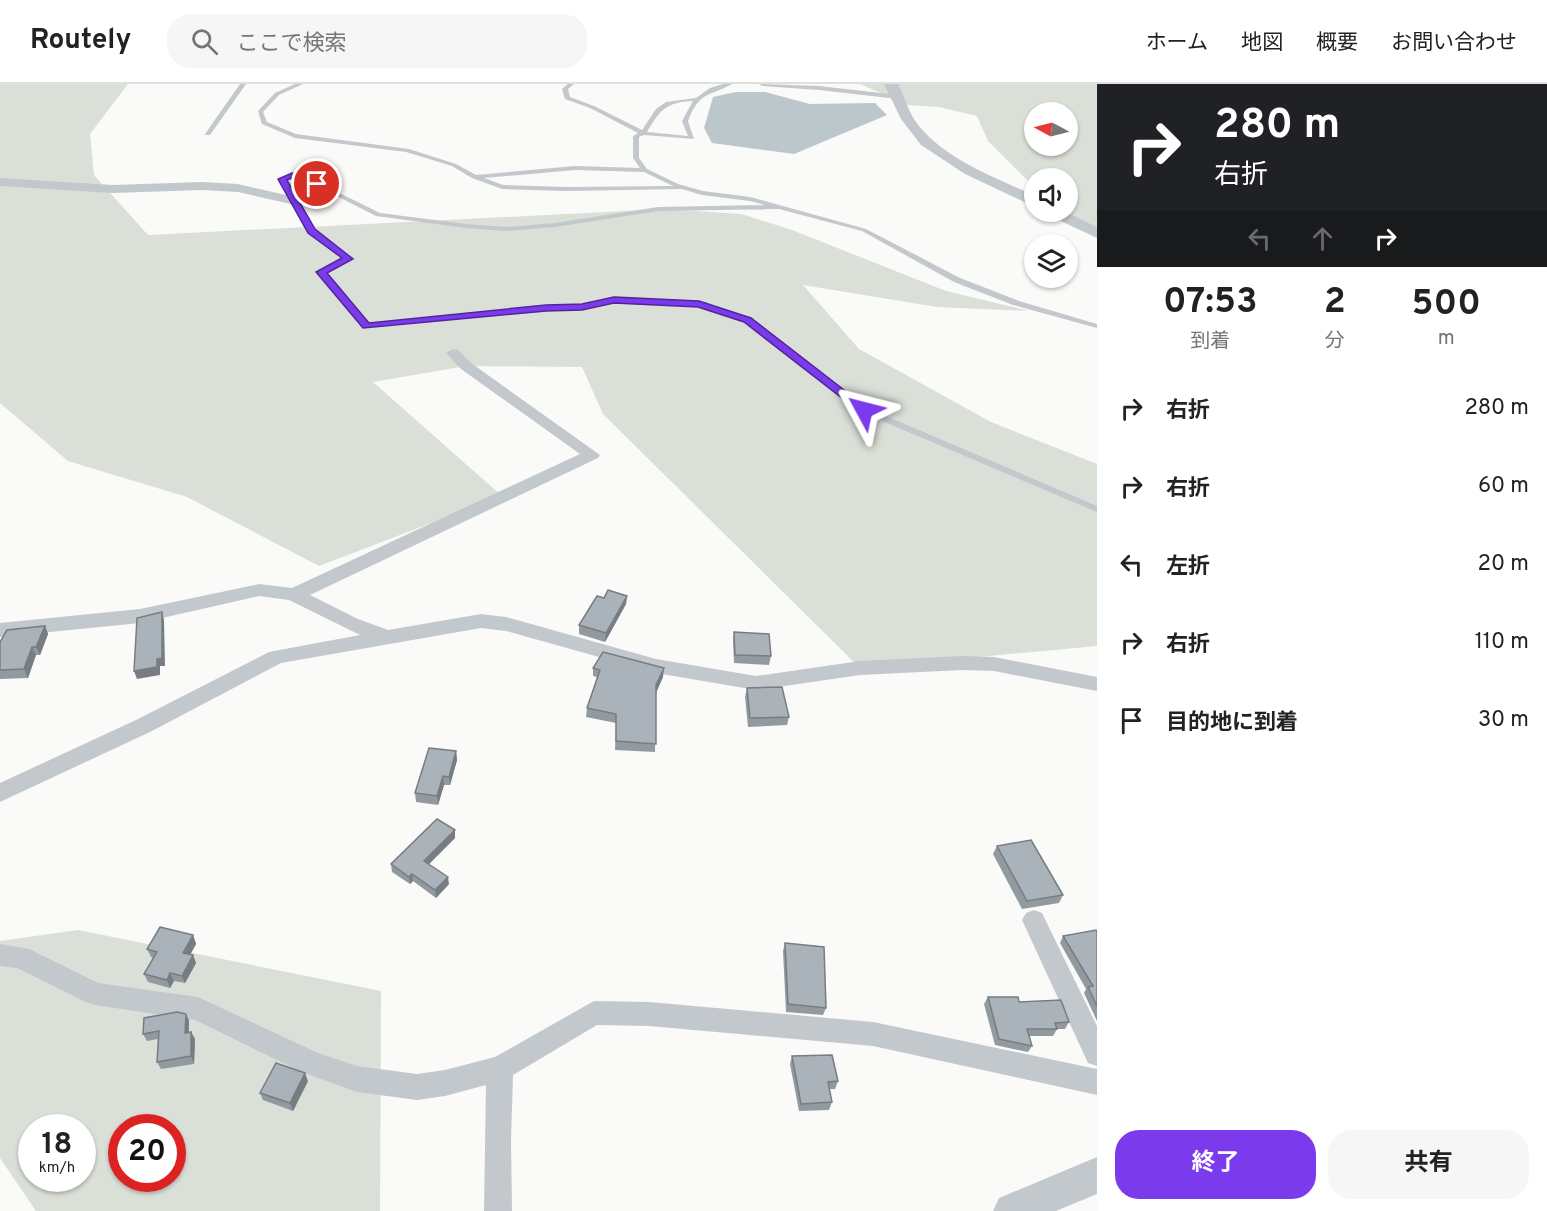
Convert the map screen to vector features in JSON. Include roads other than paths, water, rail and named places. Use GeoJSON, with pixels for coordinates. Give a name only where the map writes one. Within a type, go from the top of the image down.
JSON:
{"type":"FeatureCollection","features":[{"type":"Feature","properties":{"kind":"street"},"geometry":{"type":"LineString","coordinates":[[894,91],[915,130],[928,142],[950,159],[1024,196]]}},
{"type":"Feature","properties":{"kind":"street"},"geometry":{"type":"LineString","coordinates":[[0,182],[112,189],[202,186],[238,188],[296,201]]}},
{"type":"Feature","properties":{"kind":"street"},"geometry":{"type":"LineString","coordinates":[[1074,222],[1097,233]]}},
{"type":"Feature","properties":{"kind":"street"},"geometry":{"type":"LineString","coordinates":[[294,595],[592,455],[466,366],[453,353]]}},
{"type":"Feature","properties":{"kind":"street"},"geometry":{"type":"LineString","coordinates":[[0,630],[140,616],[259,590],[294,595],[351,624],[387,637]]}},
{"type":"Feature","properties":{"kind":"street"},"geometry":{"type":"LineString","coordinates":[[0,793],[143,726],[276,657],[482,621],[506,624],[656,666],[756,683],[860,668],[962,663],[994,664],[1097,684]]}},
{"type":"Feature","properties":{"kind":"street"},"geometry":{"type":"LineString","coordinates":[[1034,920],[1097,1054]]}},
{"type":"Feature","properties":{"kind":"street"},"geometry":{"type":"LineString","coordinates":[[0,955],[20,957],[95,994],[198,1009],[313,1064],[357,1078],[417,1087],[445,1083],[500,1068],[594,1013],[649,1014],[873,1034],[1097,1082]]}},
{"type":"Feature","properties":{"kind":"street"},"geometry":{"type":"LineString","coordinates":[[498,1211],[497,1141],[500,1068]]}},
{"type":"Feature","properties":{"kind":"street"},"geometry":{"type":"LineString","coordinates":[[1012,1211],[1097,1175]]}},
{"type":"Feature","properties":{"kind":"lane"},"geometry":{"type":"LineString","coordinates":[[208,134],[243,84]]}},
{"type":"Feature","properties":{"kind":"lane"},"geometry":{"type":"LineString","coordinates":[[300,84],[277,94],[260,112],[264,123],[295,136],[407,150],[454,165],[474,177],[501,187],[686,188]]}},
{"type":"Feature","properties":{"kind":"lane"},"geometry":{"type":"LineString","coordinates":[[571,84],[566,89],[567,98],[592,107],[643,134]]}},
{"type":"Feature","properties":{"kind":"lane"},"geometry":{"type":"LineString","coordinates":[[643,134],[655,112],[669,101],[695,99],[729,84]]}},
{"type":"Feature","properties":{"kind":"lane"},"geometry":{"type":"LineString","coordinates":[[762,84],[894,91]]}},
{"type":"Feature","properties":{"kind":"lane"},"geometry":{"type":"LineString","coordinates":[[645,170],[636,158],[636,136],[643,134],[692,138],[685,121],[695,99]]}},
{"type":"Feature","properties":{"kind":"lane"},"geometry":{"type":"LineString","coordinates":[[474,177],[575,168],[645,170],[702,193],[750,199],[864,230],[957,280],[1016,303],[1097,326]]}},
{"type":"Feature","properties":{"kind":"lane"},"geometry":{"type":"LineString","coordinates":[[778,207],[658,209],[555,225],[507,229],[378,215],[317,184],[292,175],[283,179],[311,231],[348,259],[321,272],[366,326],[546,308],[582,307],[614,300],[699,304],[748,320],[864,410],[1097,509]]}}]}
